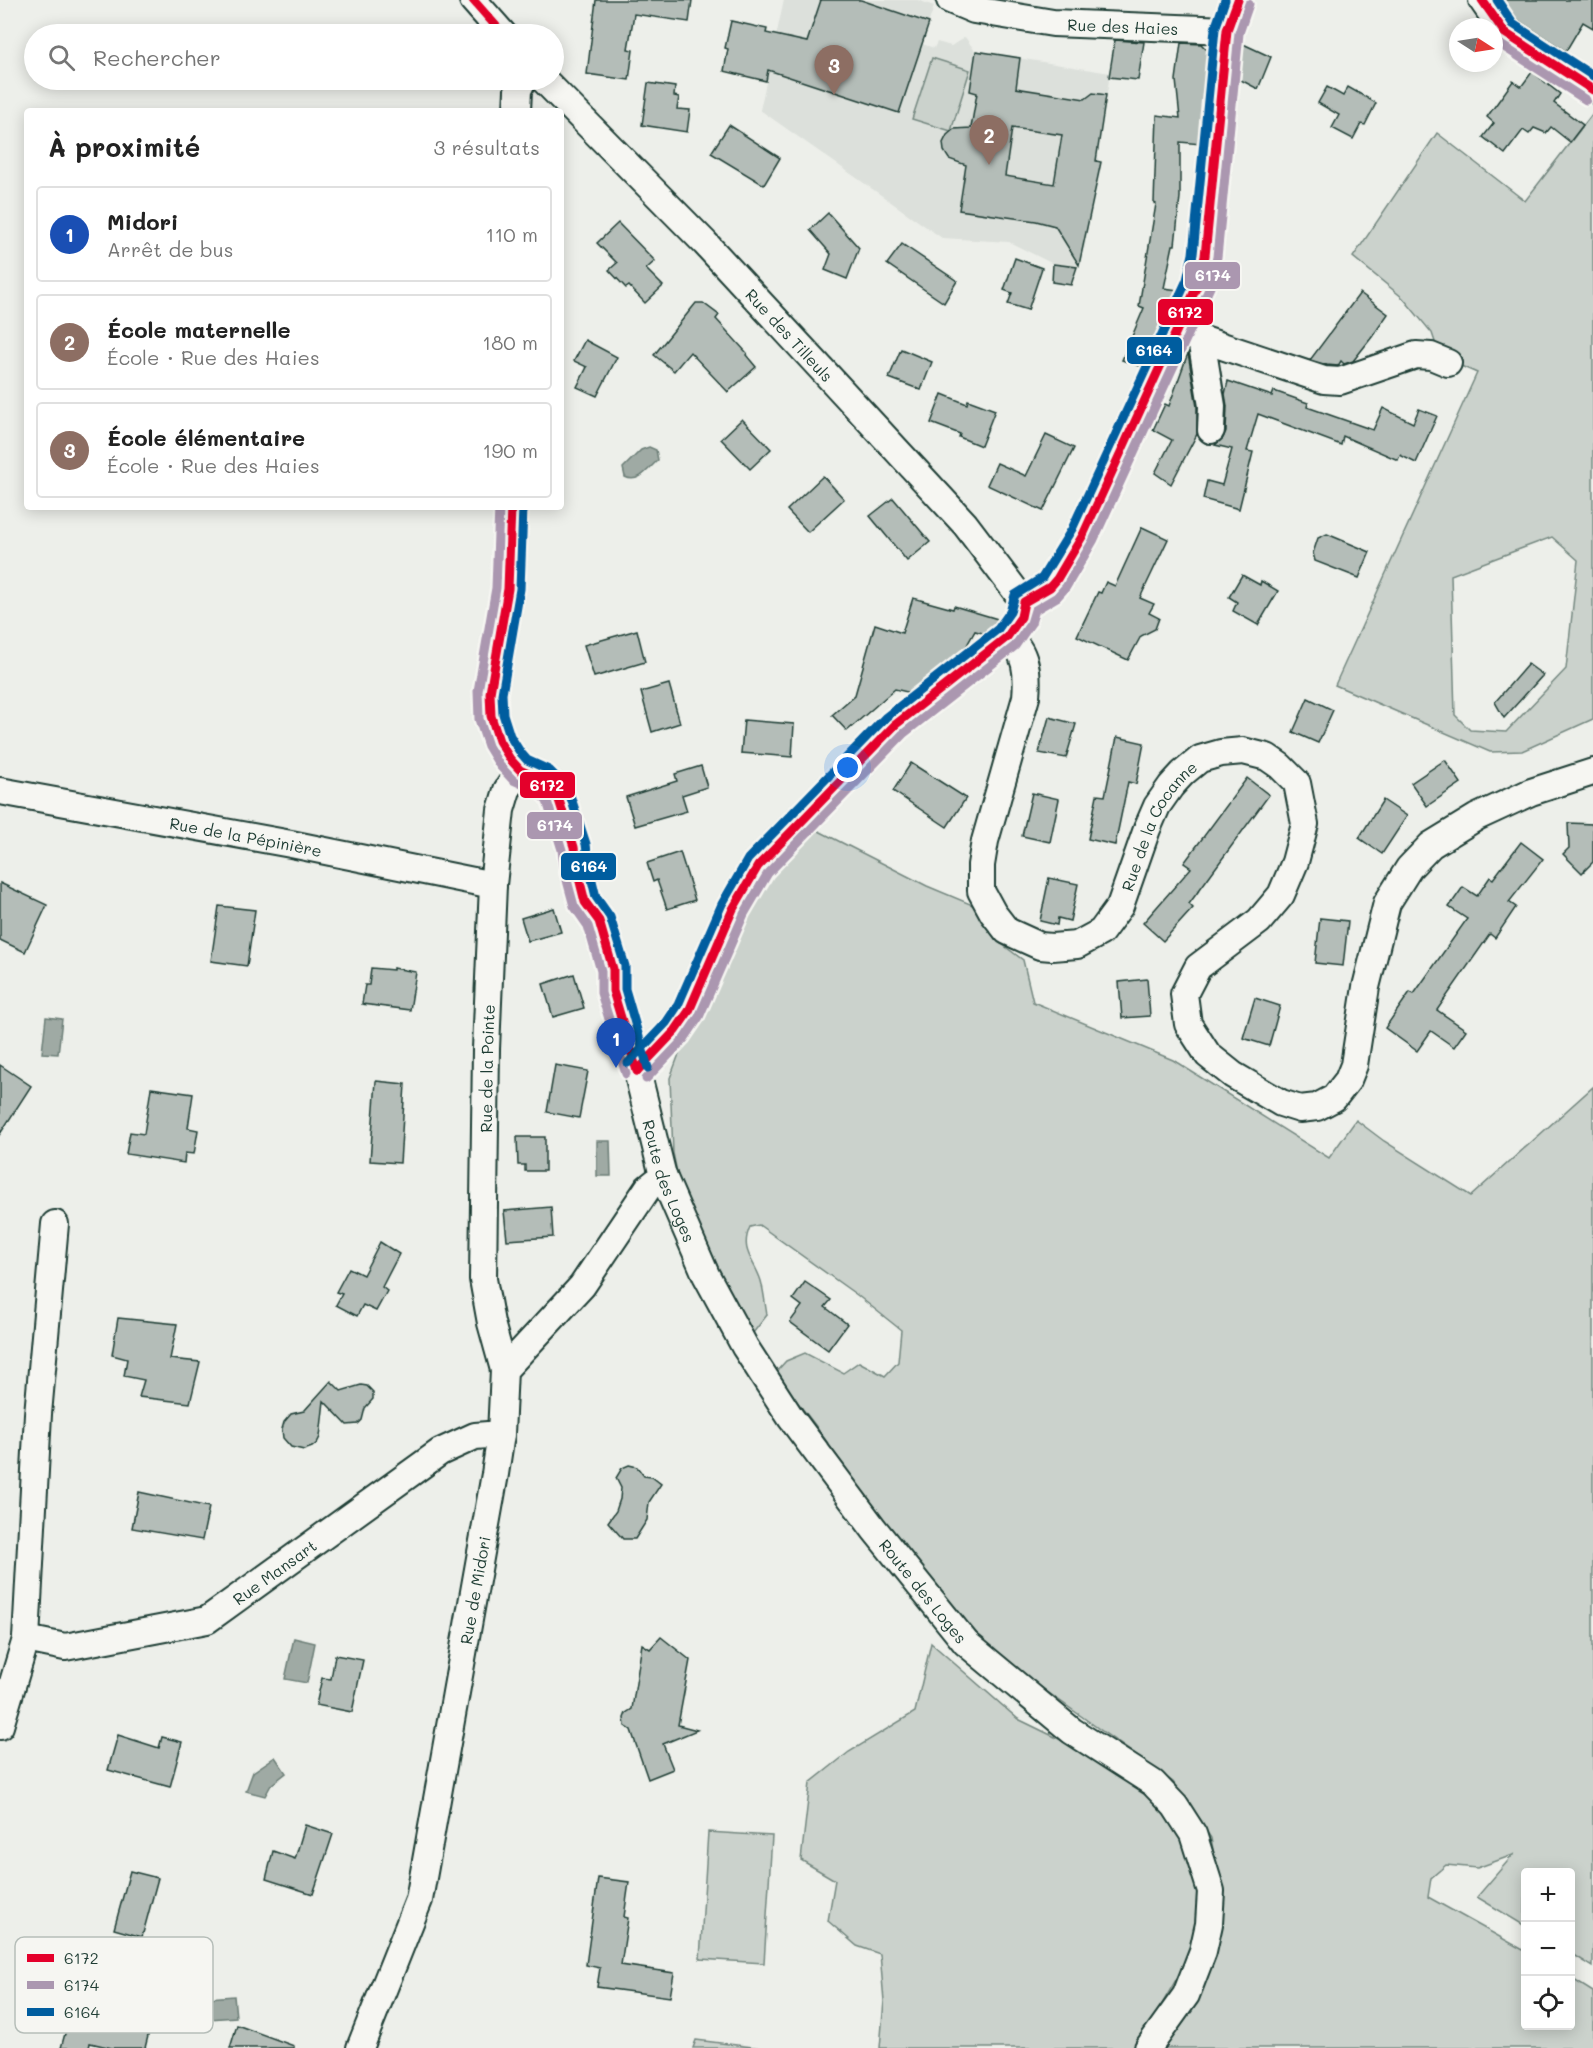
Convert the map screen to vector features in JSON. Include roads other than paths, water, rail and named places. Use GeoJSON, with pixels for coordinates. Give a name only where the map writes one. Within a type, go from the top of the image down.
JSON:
{"type":"FeatureCollection","features":[{"type":"Feature","properties":{"kind":"street"},"geometry":{"type":"LineString","coordinates":[[473,0],[494,24]]}},
{"type":"Feature","properties":{"kind":"street","name":"Rue des Haies"},"geometry":{"type":"LineString","coordinates":[[950,0],[974,10],[1053,23],[1227,30]]}},
{"type":"Feature","properties":{"kind":"street"},"geometry":{"type":"LineString","coordinates":[[1210,430],[1212,406],[1190,333],[1205,256],[1227,30],[1238,0]]}},
{"type":"Feature","properties":{"kind":"street"},"geometry":{"type":"LineString","coordinates":[[1482,0],[1505,33],[1593,90]]}},
{"type":"Feature","properties":{"kind":"street"},"geometry":{"type":"LineString","coordinates":[[517,108],[518,90]]}},
{"type":"Feature","properties":{"kind":"street","name":"Rue des Tilleuls"},"geometry":{"type":"LineString","coordinates":[[554,90],[705,243],[957,515],[1024,602]]}},
{"type":"Feature","properties":{"kind":"street"},"geometry":{"type":"LineString","coordinates":[[1190,333],[1330,381],[1340,381],[1416,354],[1431,356],[1448,363]]}},
{"type":"Feature","properties":{"kind":"street"},"geometry":{"type":"LineString","coordinates":[[637,1071],[675,1031],[689,1011],[733,909],[758,866],[895,725],[1008,637],[1021,616],[1024,602],[1050,587],[1057,579],[1083,535],[1152,382],[1190,333]]}},
{"type":"Feature","properties":{"kind":"street"},"geometry":{"type":"LineString","coordinates":[[511,510],[508,589],[490,693],[491,716],[499,741],[520,770]]}},
{"type":"Feature","properties":{"kind":"street","name":"Rue de la Cocanne"},"geometry":{"type":"LineString","coordinates":[[1008,637],[1023,656],[1028,678],[1026,697],[985,842],[981,865],[981,891],[993,913],[1007,930],[1040,946],[1052,947],[1077,945],[1101,932],[1120,906],[1157,806],[1171,786],[1200,759],[1221,753],[1243,751],[1267,757],[1297,783],[1305,824],[1295,862],[1281,895],[1258,921],[1198,967],[1184,994],[1188,1024],[1208,1055],[1233,1075],[1281,1103],[1300,1109],[1317,1107],[1334,1098],[1348,1080],[1354,1065],[1366,987],[1387,903],[1409,868],[1431,846],[1477,817],[1531,792],[1593,772]]}},
{"type":"Feature","properties":{"kind":"street","name":"Rue de la Pointe"},"geometry":{"type":"LineString","coordinates":[[504,1370],[491,1323],[483,1279],[486,1049],[493,885],[501,810],[507,790],[520,770]]}},
{"type":"Feature","properties":{"kind":"street","name":"Route des Loges"},"geometry":{"type":"LineString","coordinates":[[520,770],[542,780],[557,794],[574,847],[585,902],[599,921],[613,969],[613,991],[637,1071],[663,1176],[706,1275],[745,1347],[792,1418],[927,1596],[966,1643],[1072,1731],[1153,1783],[1175,1806],[1193,1834],[1211,1891],[1209,1924],[1203,1951],[1186,1995],[1148,2048]]}},
{"type":"Feature","properties":{"kind":"street","name":"Rue de la Pépinière"},"geometry":{"type":"LineString","coordinates":[[0,791],[291,844],[493,885]]}},
{"type":"Feature","properties":{"kind":"street"},"geometry":{"type":"LineString","coordinates":[[504,1370],[582,1286],[648,1188],[663,1176]]}},
{"type":"Feature","properties":{"kind":"street"},"geometry":{"type":"LineString","coordinates":[[0,1726],[26,1639],[38,1414],[55,1224]]}},
{"type":"Feature","properties":{"kind":"street","name":"Rue de Midori"},"geometry":{"type":"LineString","coordinates":[[360,2048],[418,1900],[501,1434],[504,1370]]}},
{"type":"Feature","properties":{"kind":"street","name":"Rue Mansart"},"geometry":{"type":"LineString","coordinates":[[26,1639],[65,1647],[207,1620],[440,1452],[475,1436],[501,1434]]}},
{"type":"Feature","properties":{"kind":"place","name":"École élémentaire"},"geometry":{"type":"Point","coordinates":[834,95]}},
{"type":"Feature","properties":{"kind":"place","name":"École maternelle"},"geometry":{"type":"Point","coordinates":[989,165]}},
{"type":"Feature","properties":{"kind":"place","name":"Midori"},"geometry":{"type":"Point","coordinates":[616,1068]}}]}
